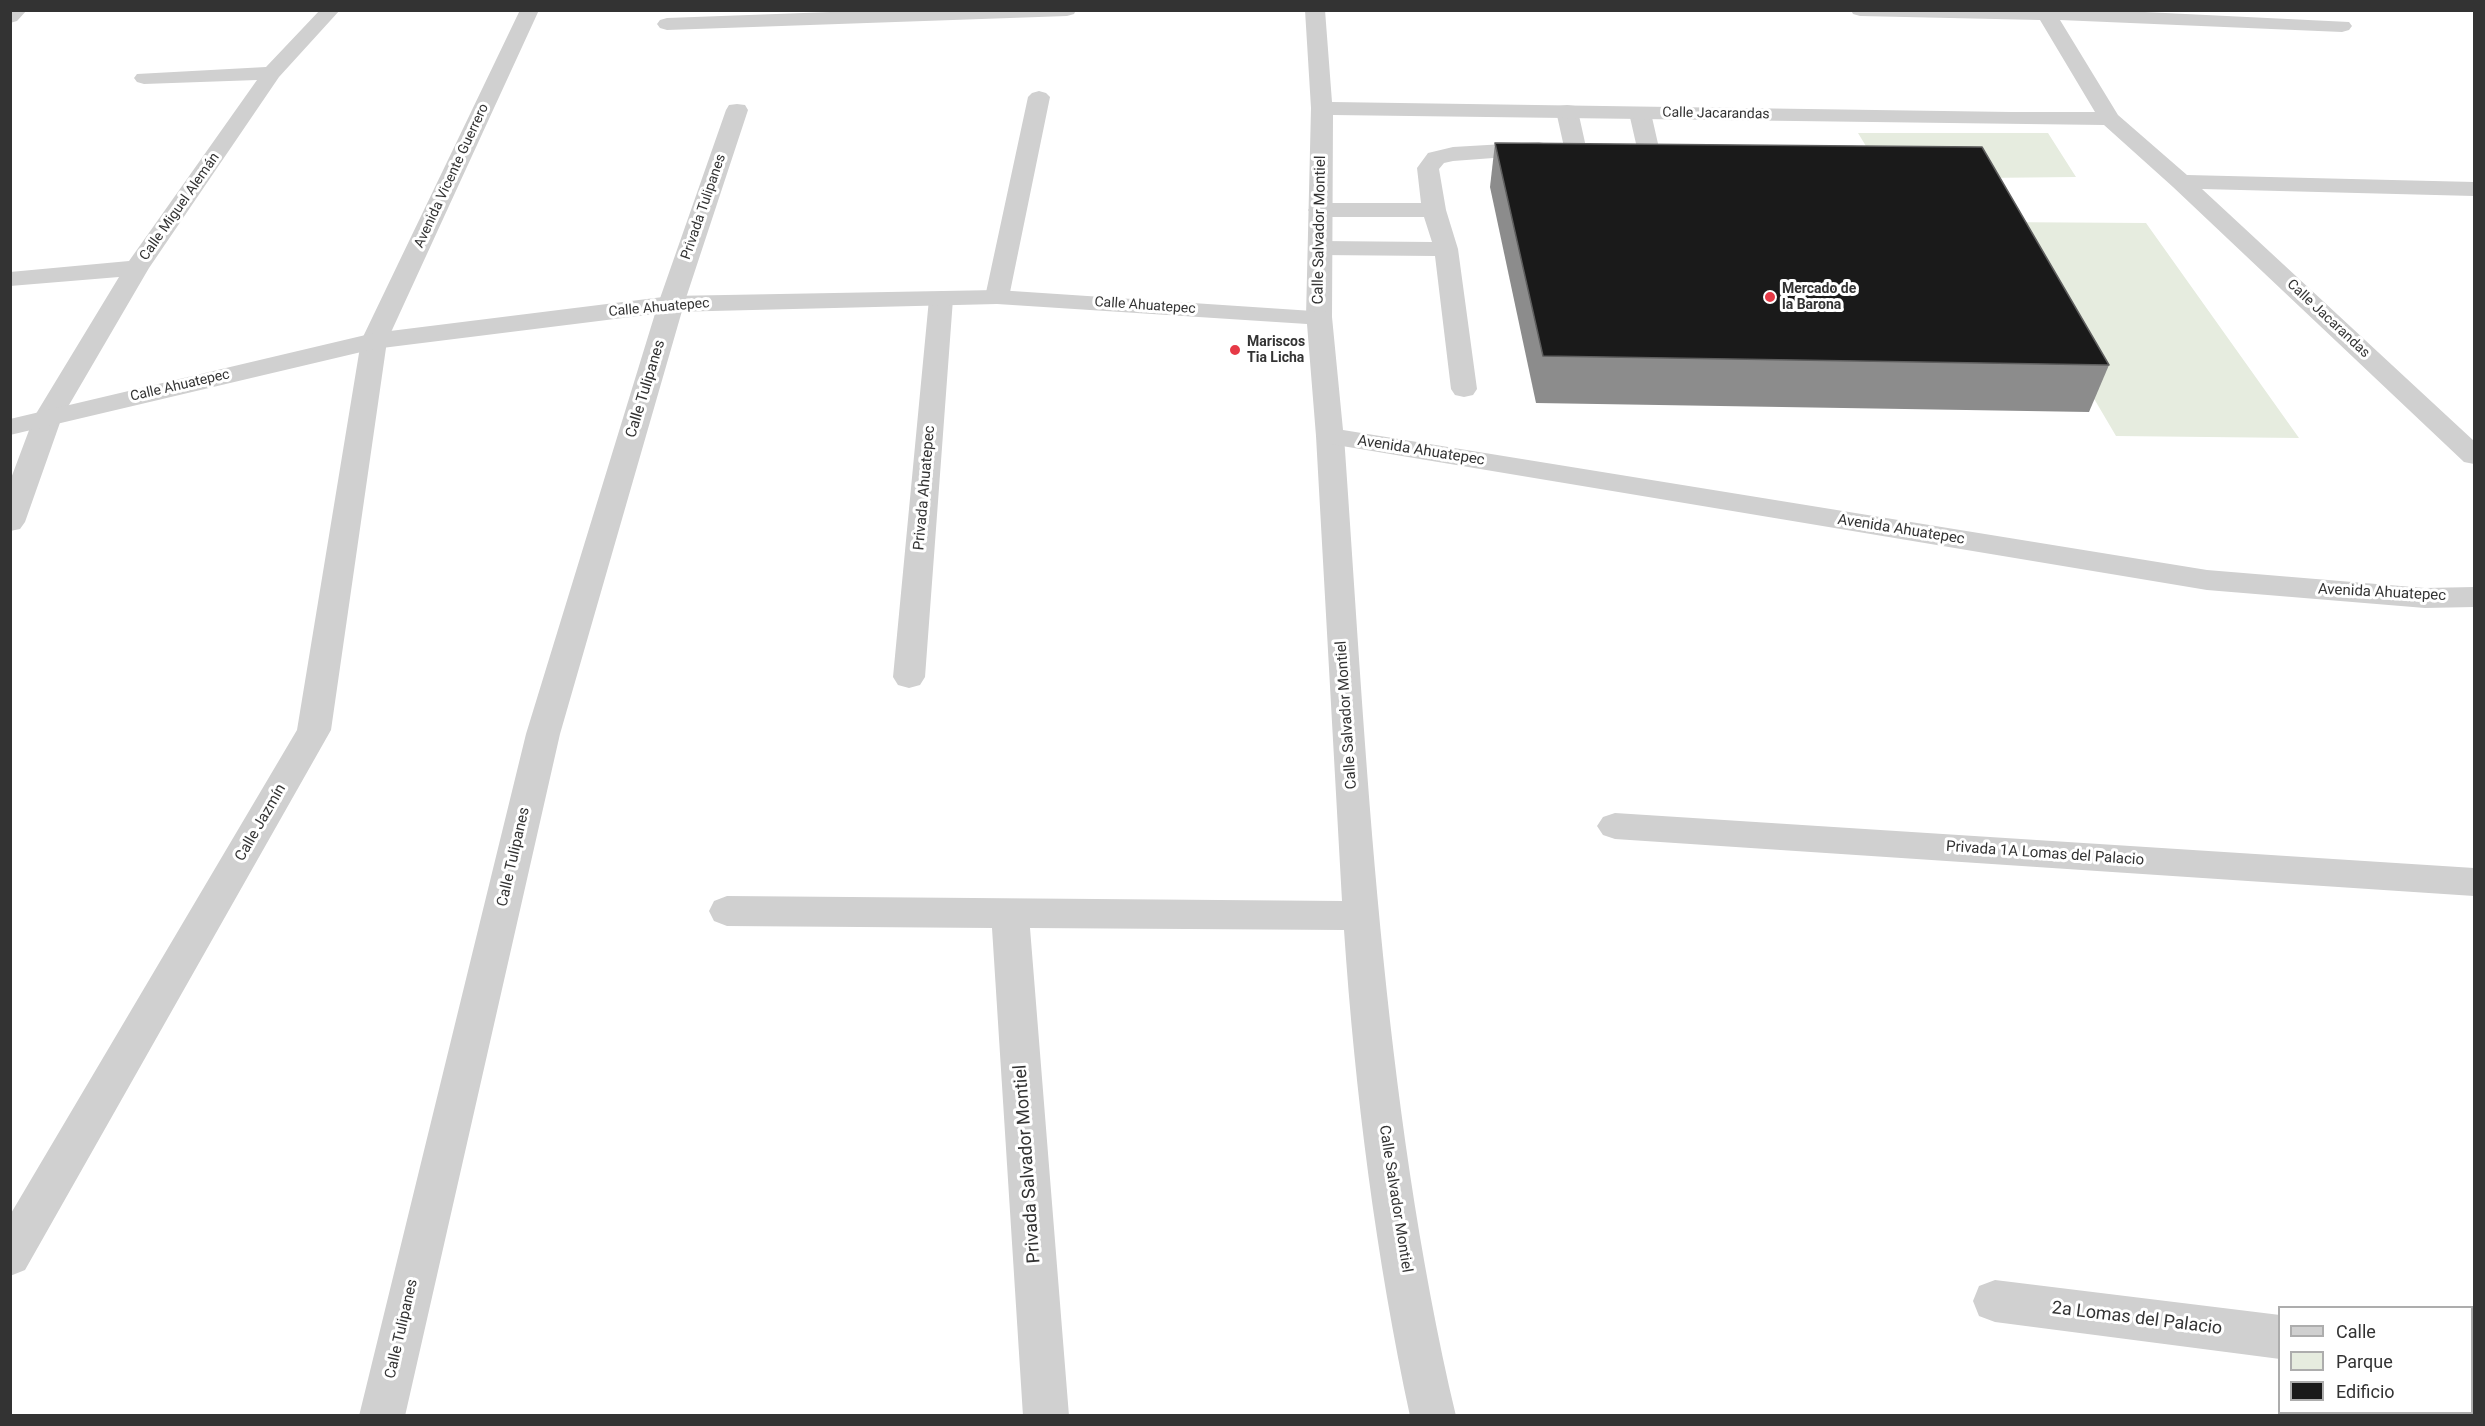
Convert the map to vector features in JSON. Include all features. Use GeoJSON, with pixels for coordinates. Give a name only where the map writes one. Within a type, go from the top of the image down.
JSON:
{"type":"FeatureCollection","features":[{"type":"Feature","properties":{"kind":"street"},"geometry":{"type":"LineString","coordinates":[[10,17],[18,10]]}},
{"type":"Feature","properties":{"kind":"street","name":"Calle Miguel Alemán"},"geometry":{"type":"LineString","coordinates":[[10,522],[48,417],[137,268],[272,73],[331,10]]}},
{"type":"Feature","properties":{"kind":"street","name":"Avenida Vicente Guerrero"},"geometry":{"type":"LineString","coordinates":[[374,341],[530,10]]}},
{"type":"Feature","properties":{"kind":"street"},"geometry":{"type":"LineString","coordinates":[[667,24],[1066,10]]}},
{"type":"Feature","properties":{"kind":"street","name":"Calle Salvador Montiel"},"geometry":{"type":"LineString","coordinates":[[1315,10],[1322,108],[1319,317],[1330,436],[1360,916],[1386,1152],[1423,1375],[1433,1416]]}},
{"type":"Feature","properties":{"kind":"street"},"geometry":{"type":"LineString","coordinates":[[1860,10],[2015,12],[2342,26]]}},
{"type":"Feature","properties":{"kind":"street","name":"Calle Jacarandas"},"geometry":{"type":"LineString","coordinates":[[2046,14],[2110,119],[2181,182],[2475,456]]}},
{"type":"Feature","properties":{"kind":"street"},"geometry":{"type":"LineString","coordinates":[[144,78],[272,73]]}},
{"type":"Feature","properties":{"kind":"street"},"geometry":{"type":"LineString","coordinates":[[997,297],[1039,97]]}},
{"type":"Feature","properties":{"kind":"street","name":"Calle Jacarandas"},"geometry":{"type":"LineString","coordinates":[[1322,108],[1828,117],[2110,119]]}},
{"type":"Feature","properties":{"kind":"street","name":"Privada Tulipanes"},"geometry":{"type":"LineString","coordinates":[[671,304],[737,110]]}},
{"type":"Feature","properties":{"kind":"street"},"geometry":{"type":"LineString","coordinates":[[1464,389],[1446,249],[1434,210],[1428,168],[1436,158],[1453,154],[1585,147],[1567,111]]}},
{"type":"Feature","properties":{"kind":"street"},"geometry":{"type":"LineString","coordinates":[[1640,112],[1638,148],[1671,149]]}},
{"type":"Feature","properties":{"kind":"street"},"geometry":{"type":"LineString","coordinates":[[2181,182],[2475,189]]}},
{"type":"Feature","properties":{"kind":"street"},"geometry":{"type":"LineString","coordinates":[[1320,210],[1434,210]]}},
{"type":"Feature","properties":{"kind":"street"},"geometry":{"type":"LineString","coordinates":[[1320,248],[1446,249]]}},
{"type":"Feature","properties":{"kind":"street"},"geometry":{"type":"LineString","coordinates":[[10,279],[137,268]]}},
{"type":"Feature","properties":{"kind":"street","name":"Calle Ahuatepec"},"geometry":{"type":"LineString","coordinates":[[10,427],[374,341],[671,304],[997,297],[1319,317]]}},
{"type":"Feature","properties":{"kind":"street","name":"Privada Ahuatepec"},"geometry":{"type":"LineString","coordinates":[[909,677],[941,299]]}},
{"type":"Feature","properties":{"kind":"street","name":"Calle Tulipanes"},"geometry":{"type":"LineString","coordinates":[[382,1416],[543,734],[671,304]]}},
{"type":"Feature","properties":{"kind":"street","name":"Calle Jazmín"},"geometry":{"type":"LineString","coordinates":[[10,1256],[314,730],[374,341]]}},
{"type":"Feature","properties":{"kind":"street","name":"Avenida Ahuatepec"},"geometry":{"type":"LineString","coordinates":[[1330,436],[2207,580],[2425,598],[2475,597]]}},
{"type":"Feature","properties":{"kind":"street","name":"Privada 1A Lomas del Palacio"},"geometry":{"type":"LineString","coordinates":[[1615,826],[2475,882]]}},
{"type":"Feature","properties":{"kind":"street"},"geometry":{"type":"LineString","coordinates":[[727,911],[1360,916]]}},
{"type":"Feature","properties":{"kind":"street","name":"Privada Salvador Montiel"},"geometry":{"type":"LineString","coordinates":[[1010,913],[1046,1416]]}},
{"type":"Feature","properties":{"kind":"street","name":"2a Lomas del Palacio"},"geometry":{"type":"LineString","coordinates":[[1995,1301],[2278,1337]]}},
{"type":"Feature","properties":{"kind":"green space"},"geometry":{"type":"Polygon","coordinates":[[[1858,133],[2048,133],[2076,177],[1886,179],[1858,133]]]}},
{"type":"Feature","properties":{"kind":"green space"},"geometry":{"type":"Polygon","coordinates":[[[1990,222],[2146,223],[2299,438],[2116,436],[1990,222]]]}},
{"type":"Feature","properties":{"kind":"building","name":"Mercado de la Barona"},"geometry":{"type":"Polygon","coordinates":[[[1495,143],[1982,147],[2109,365],[1543,356],[1495,143]]]}},
{"type":"Feature","properties":{"kind":"place","name":"Mercado de la Barona"},"geometry":{"type":"Point","coordinates":[1770,297]}},
{"type":"Feature","properties":{"kind":"place","name":"Mariscos Tia Licha"},"geometry":{"type":"Point","coordinates":[1235,350]}}]}
